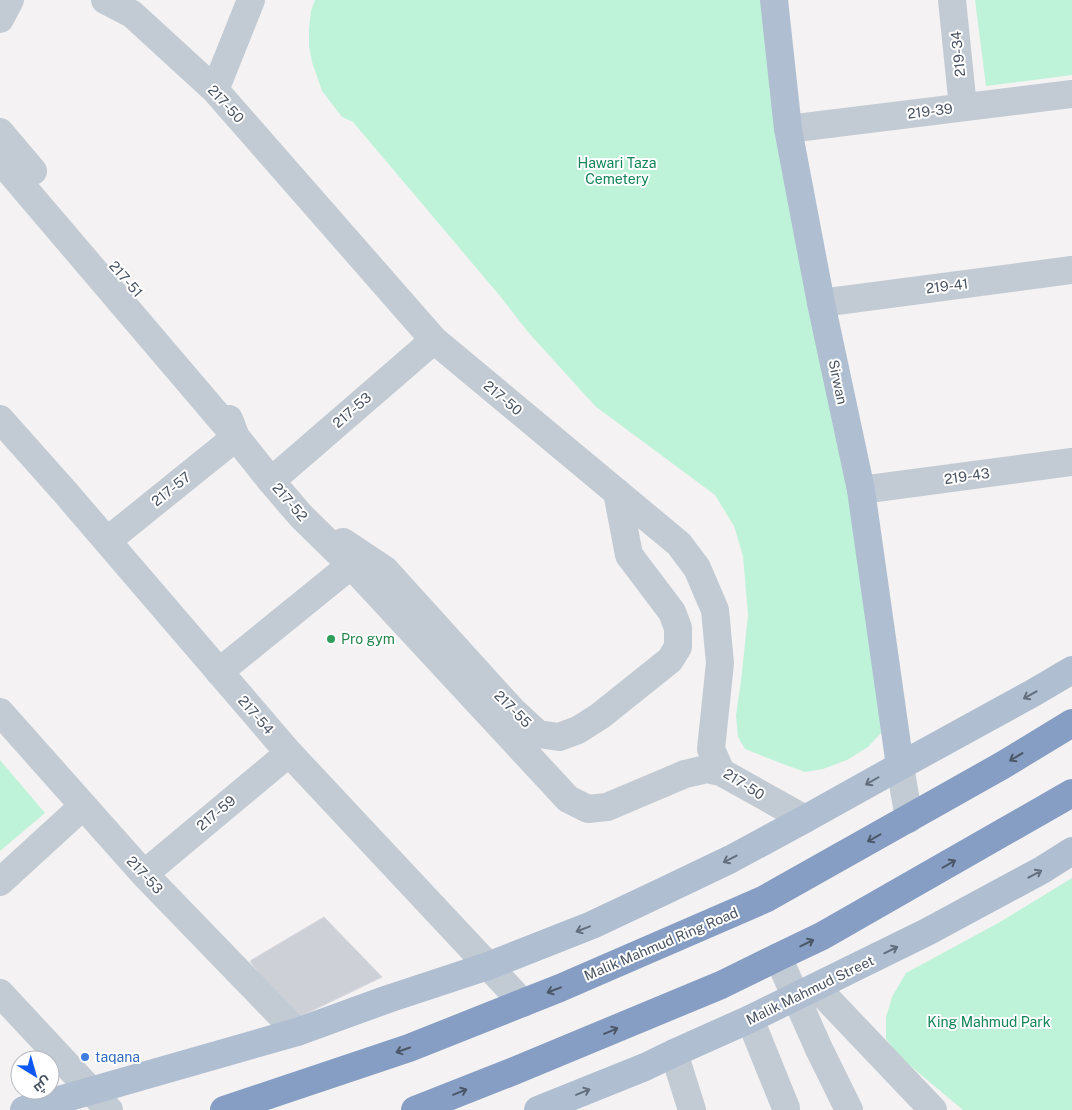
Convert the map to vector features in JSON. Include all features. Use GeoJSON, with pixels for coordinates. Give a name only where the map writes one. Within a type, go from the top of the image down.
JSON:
{"type":"FeatureCollection","features":[{"type":"Feature","properties":{"kind":"highway","name":"Malik Mahmud Ring Road"},"geometry":{"type":"LineString","coordinates":[[224,1110],[409,1048],[560,988],[765,899],[909,819],[1072,723]]}},
{"type":"Feature","properties":{"kind":"highway"},"geometry":{"type":"LineString","coordinates":[[415,1110],[514,1071],[712,988],[778,958],[822,936],[1072,793]]}},
{"type":"Feature","properties":{"kind":"main road","name":"Sirwan"},"geometry":{"type":"LineString","coordinates":[[774,0],[788,129],[821,303],[861,490],[900,766]]}},
{"type":"Feature","properties":{"kind":"main road"},"geometry":{"type":"LineString","coordinates":[[24,1110],[100,1101],[388,999],[488,966],[592,925],[731,859],[1034,693],[1072,670]]}},
{"type":"Feature","properties":{"kind":"main road","name":"Malik Mahmud Street"},"geometry":{"type":"LineString","coordinates":[[538,1110],[645,1067],[750,1020],[927,932],[1042,870],[1072,851]]}},
{"type":"Feature","properties":{"kind":"street"},"geometry":{"type":"LineString","coordinates":[[0,19],[10,0]]}},
{"type":"Feature","properties":{"kind":"street","name":"217-50"},"geometry":{"type":"LineString","coordinates":[[104,0],[135,7],[215,90],[434,340],[679,544],[697,568],[715,610],[720,663],[711,749],[722,772],[805,819]]}},
{"type":"Feature","properties":{"kind":"street"},"geometry":{"type":"LineString","coordinates":[[215,90],[250,0]]}},
{"type":"Feature","properties":{"kind":"street","name":"219-34"},"geometry":{"type":"LineString","coordinates":[[952,0],[964,107]]}},
{"type":"Feature","properties":{"kind":"street","name":"219-39"},"geometry":{"type":"LineString","coordinates":[[788,129],[1072,94]]}},
{"type":"Feature","properties":{"kind":"street","name":"217-51"},"geometry":{"type":"LineString","coordinates":[[0,132],[211,378],[236,437]]}},
{"type":"Feature","properties":{"kind":"street","name":"217-52"},"geometry":{"type":"LineString","coordinates":[[0,160],[301,516],[351,565],[568,799],[588,810],[607,807],[685,774],[707,769],[722,772]]}},
{"type":"Feature","properties":{"kind":"street","name":"219-41"},"geometry":{"type":"LineString","coordinates":[[821,303],[1072,270]]}},
{"type":"Feature","properties":{"kind":"street","name":"217-53"},"geometry":{"type":"LineString","coordinates":[[271,480],[434,340]]}},
{"type":"Feature","properties":{"kind":"street","name":"217-54"},"geometry":{"type":"LineString","coordinates":[[0,419],[289,752],[523,1002]]}},
{"type":"Feature","properties":{"kind":"street","name":"217-57"},"geometry":{"type":"LineString","coordinates":[[106,541],[236,437]]}},
{"type":"Feature","properties":{"kind":"street","name":"219-43"},"geometry":{"type":"LineString","coordinates":[[861,490],[1072,462]]}},
{"type":"Feature","properties":{"kind":"street","name":"217-55"},"geometry":{"type":"LineString","coordinates":[[301,516],[385,570],[512,710],[538,734],[559,737],[578,730],[600,716],[670,660],[678,647],[678,628],[672,612],[629,555],[617,492]]}},
{"type":"Feature","properties":{"kind":"street"},"geometry":{"type":"LineString","coordinates":[[219,672],[351,565]]}},
{"type":"Feature","properties":{"kind":"street","name":"217-53"},"geometry":{"type":"LineString","coordinates":[[0,712],[144,874],[297,1032]]}},
{"type":"Feature","properties":{"kind":"street","name":"217-59"},"geometry":{"type":"LineString","coordinates":[[144,874],[289,752]]}},
{"type":"Feature","properties":{"kind":"street"},"geometry":{"type":"LineString","coordinates":[[900,766],[909,819]]}},
{"type":"Feature","properties":{"kind":"street"},"geometry":{"type":"LineString","coordinates":[[0,882],[83,806]]}},
{"type":"Feature","properties":{"kind":"street"},"geometry":{"type":"LineString","coordinates":[[778,958],[806,992],[934,1110]]}},
{"type":"Feature","properties":{"kind":"street"},"geometry":{"type":"LineString","coordinates":[[806,992],[819,1049],[849,1110]]}},
{"type":"Feature","properties":{"kind":"street"},"geometry":{"type":"LineString","coordinates":[[3,1002],[100,1101]]}},
{"type":"Feature","properties":{"kind":"street"},"geometry":{"type":"LineString","coordinates":[[750,1020],[786,1110]]}},
{"type":"Feature","properties":{"kind":"street"},"geometry":{"type":"LineString","coordinates":[[674,1053],[692,1110]]}},
{"type":"Feature","properties":{"kind":"green space","name":"Hawari Taza Cemetery"},"geometry":{"type":"Polygon","coordinates":[[[315,0],[778,0],[807,255],[891,716],[882,732],[868,747],[847,760],[823,769],[805,772],[745,749],[738,737],[736,715],[748,615],[743,556],[734,526],[715,495],[595,406],[528,332],[500,296],[353,122],[342,117],[322,91],[312,62],[309,46],[309,28],[311,11],[315,0]]]}},
{"type":"Feature","properties":{"kind":"green space"},"geometry":{"type":"Polygon","coordinates":[[[975,0],[1072,0],[1072,75],[986,86],[975,0]]]}},
{"type":"Feature","properties":{"kind":"green space"},"geometry":{"type":"Polygon","coordinates":[[[0,760],[45,813],[0,851],[0,760]]]}},
{"type":"Feature","properties":{"kind":"green space","name":"King Mahmud Park"},"geometry":{"type":"Polygon","coordinates":[[[1072,878],[1072,1110],[963,1110],[901,1058],[886,1039],[886,1017],[892,997],[906,973],[1000,922],[1072,878]]]}},
{"type":"Feature","properties":{"kind":"building"},"geometry":{"type":"Polygon","coordinates":[[[324,917],[382,977],[293,1020],[250,961],[324,917]]]}},
{"type":"Feature","properties":{"kind":"place","name":"Pro gym"},"geometry":{"type":"Point","coordinates":[331,639]}},
{"type":"Feature","properties":{"kind":"place","name":"taqana"},"geometry":{"type":"Point","coordinates":[85,1057]}}]}
